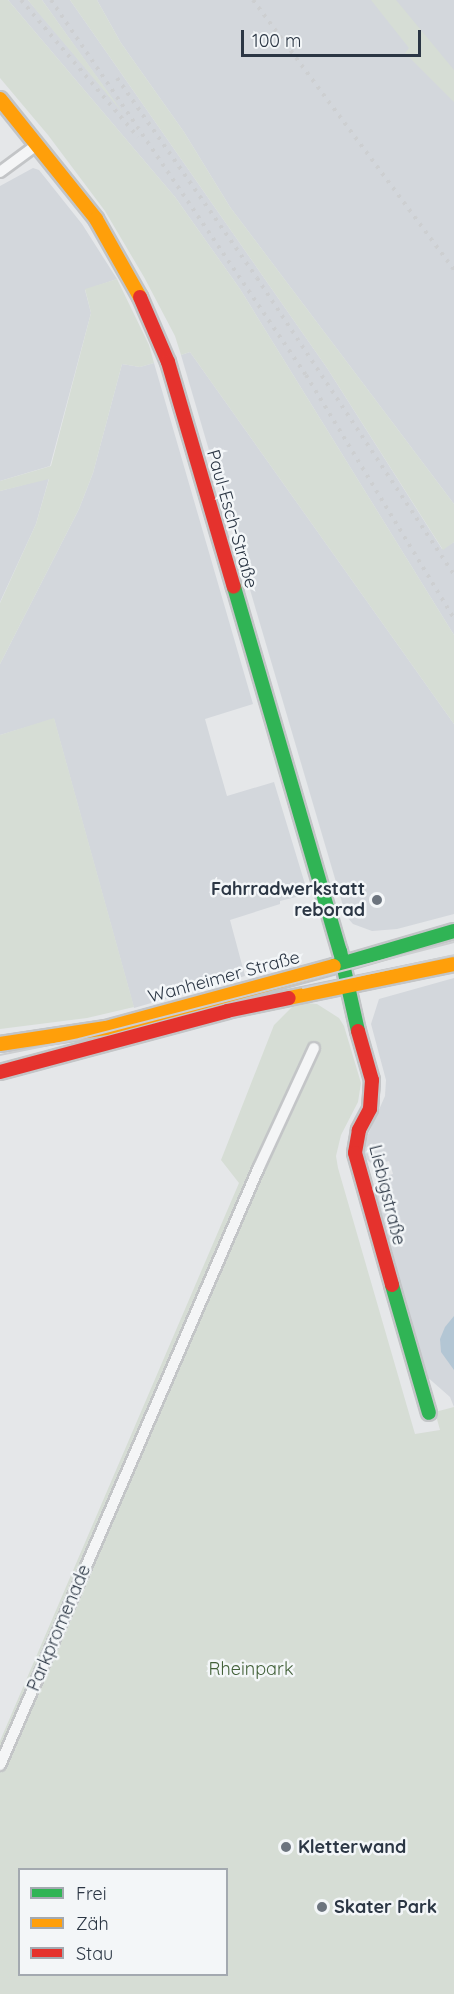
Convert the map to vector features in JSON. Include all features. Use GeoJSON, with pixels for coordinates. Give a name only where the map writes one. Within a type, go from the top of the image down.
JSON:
{"type":"FeatureCollection","features":[{"type":"Feature","properties":{"kind":"street","name":"Paul-Esch-Straße"},"geometry":{"type":"LineString","coordinates":[[0,99],[96,219],[137,290],[161,341],[342,964],[346,987]]}},
{"type":"Feature","properties":{"kind":"street"},"geometry":{"type":"LineString","coordinates":[[0,172],[38,144]]}},
{"type":"Feature","properties":{"kind":"street","name":"Wanheimer Straße"},"geometry":{"type":"LineString","coordinates":[[0,1044],[106,1028],[454,931]]}},
{"type":"Feature","properties":{"kind":"street","name":"Wanheimer Straße"},"geometry":{"type":"LineString","coordinates":[[0,1072],[227,1011],[454,964]]}},
{"type":"Feature","properties":{"kind":"street","name":"Liebigstraße"},"geometry":{"type":"LineString","coordinates":[[346,987],[372,1080],[373,1096],[357,1136],[355,1153],[429,1413]]}},
{"type":"Feature","properties":{"kind":"street","name":"Parkpromenade"},"geometry":{"type":"LineString","coordinates":[[0,1765],[259,1167],[314,1048]]}},
{"type":"Feature","properties":{"kind":"shaded area"},"geometry":{"type":"Polygon","coordinates":[[[8,0],[28,0],[116,104],[42,0],[70,0],[327,368],[442,549],[454,542],[454,635],[240,289],[175,197],[8,0]]]}},
{"type":"Feature","properties":{"kind":"shaded area"},"geometry":{"type":"Polygon","coordinates":[[[97,0],[454,0],[454,504],[230,207],[184,132],[121,43],[97,0]]]}},
{"type":"Feature","properties":{"kind":"shaded area"},"geometry":{"type":"Polygon","coordinates":[[[33,168],[39,170],[82,224],[117,279],[85,290],[91,313],[50,466],[0,481],[0,186],[33,168]]]}},
{"type":"Feature","properties":{"kind":"shaded area"},"geometry":{"type":"Polygon","coordinates":[[[190,352],[454,724],[454,914],[397,929],[372,931],[353,924],[346,916],[181,355],[190,352]]]}},
{"type":"Feature","properties":{"kind":"shaded area"},"geometry":{"type":"Polygon","coordinates":[[[154,363],[253,704],[205,719],[227,796],[274,782],[308,894],[280,901],[280,904],[230,920],[245,976],[134,1008],[54,719],[0,735],[0,664],[79,509],[93,473],[122,364],[140,367],[154,363]]]}},
{"type":"Feature","properties":{"kind":"shaded area"},"geometry":{"type":"Polygon","coordinates":[[[49,478],[36,524],[0,602],[0,491],[49,478]]]}},
{"type":"Feature","properties":{"kind":"shaded area"},"geometry":{"type":"Polygon","coordinates":[[[454,978],[454,1407],[450,1397],[425,1375],[371,1190],[379,1178],[393,1174],[389,1161],[373,1165],[365,1158],[364,1150],[367,1137],[385,1096],[386,1080],[371,1024],[379,999],[454,978]]]}},
{"type":"Feature","properties":{"kind":"green space"},"geometry":{"type":"Polygon","coordinates":[[[0,0],[8,0],[175,197],[240,289],[454,635],[454,724],[190,352],[181,355],[175,336],[144,277],[105,211],[48,135],[0,78],[0,0]]]}},
{"type":"Feature","properties":{"kind":"green space"},"geometry":{"type":"Polygon","coordinates":[[[28,0],[42,0],[123,113],[36,10],[28,0]]]}},
{"type":"Feature","properties":{"kind":"green space"},"geometry":{"type":"Polygon","coordinates":[[[70,0],[97,0],[121,43],[184,132],[230,207],[454,504],[454,542],[443,550],[327,368],[70,0]]]}},
{"type":"Feature","properties":{"kind":"green space"},"geometry":{"type":"Polygon","coordinates":[[[371,0],[396,0],[454,70],[454,102],[405,53],[409,48],[371,0]]]}},
{"type":"Feature","properties":{"kind":"green space"},"geometry":{"type":"Polygon","coordinates":[[[117,279],[149,345],[154,363],[140,367],[122,364],[93,473],[79,509],[0,664],[0,603],[36,524],[49,479],[0,491],[0,481],[51,466],[91,313],[85,289],[117,279]]]}},
{"type":"Feature","properties":{"kind":"green space"},"geometry":{"type":"Polygon","coordinates":[[[54,718],[134,1007],[87,1018],[0,1029],[0,735],[54,718]]]}},
{"type":"Feature","properties":{"kind":"green space","name":"Rheinpark"},"geometry":{"type":"Polygon","coordinates":[[[297,1002],[317,1004],[339,1018],[344,1026],[361,1083],[358,1102],[341,1135],[336,1156],[338,1168],[415,1434],[440,1430],[435,1412],[454,1407],[454,1994],[0,1994],[0,1741],[239,1183],[221,1160],[274,1025],[297,1002]]]}},
{"type":"Feature","properties":{"kind":"water"},"geometry":{"type":"Polygon","coordinates":[[[454,1316],[454,1370],[441,1352],[440,1339],[445,1327],[454,1316]]]}},
{"type":"Feature","properties":{"kind":"tram line"},"geometry":{"type":"LineString","coordinates":[[0,1055],[79,1039],[454,942]]}},
{"type":"Feature","properties":{"kind":"tram line"},"geometry":{"type":"LineString","coordinates":[[303,988],[454,955]]}},
{"type":"Feature","properties":{"kind":"railway"},"geometry":{"type":"LineString","coordinates":[[21,0],[138,137]]}},
{"type":"Feature","properties":{"kind":"railway"},"geometry":{"type":"LineString","coordinates":[[51,0],[306,375],[454,618]]}},
{"type":"Feature","properties":{"kind":"railway"},"geometry":{"type":"LineString","coordinates":[[253,0],[454,270]]}},
{"type":"Feature","properties":{"kind":"railway"},"geometry":{"type":"LineString","coordinates":[[117,78],[257,278],[454,574]]}},
{"type":"Feature","properties":{"kind":"traffic: fast"},"geometry":{"type":"LineString","coordinates":[[234,587],[340,951],[358,1031]]}},
{"type":"Feature","properties":{"kind":"traffic: fast"},"geometry":{"type":"LineString","coordinates":[[334,966],[454,931]]}},
{"type":"Feature","properties":{"kind":"traffic: fast"},"geometry":{"type":"LineString","coordinates":[[392,1285],[429,1413]]}},
{"type":"Feature","properties":{"kind":"traffic: slow"},"geometry":{"type":"LineString","coordinates":[[0,99],[96,219],[140,297]]}},
{"type":"Feature","properties":{"kind":"traffic: slow"},"geometry":{"type":"LineString","coordinates":[[289,998],[454,964]]}},
{"type":"Feature","properties":{"kind":"traffic: slow"},"geometry":{"type":"LineString","coordinates":[[0,1044],[106,1028],[334,966]]}},
{"type":"Feature","properties":{"kind":"traffic: jam"},"geometry":{"type":"LineString","coordinates":[[140,297],[168,362],[234,587]]}},
{"type":"Feature","properties":{"kind":"traffic: jam"},"geometry":{"type":"LineString","coordinates":[[0,1072],[227,1011],[289,998]]}},
{"type":"Feature","properties":{"kind":"traffic: jam"},"geometry":{"type":"LineString","coordinates":[[358,1031],[372,1080],[370,1109],[359,1130],[355,1153],[392,1285]]}},
{"type":"Feature","properties":{"kind":"place","name":"Fahrradwerkstatt reborad"},"geometry":{"type":"Point","coordinates":[377,900]}},
{"type":"Feature","properties":{"kind":"place","name":"Kletterwand"},"geometry":{"type":"Point","coordinates":[286,1847]}},
{"type":"Feature","properties":{"kind":"place","name":"Skater Park"},"geometry":{"type":"Point","coordinates":[322,1907]}}]}
